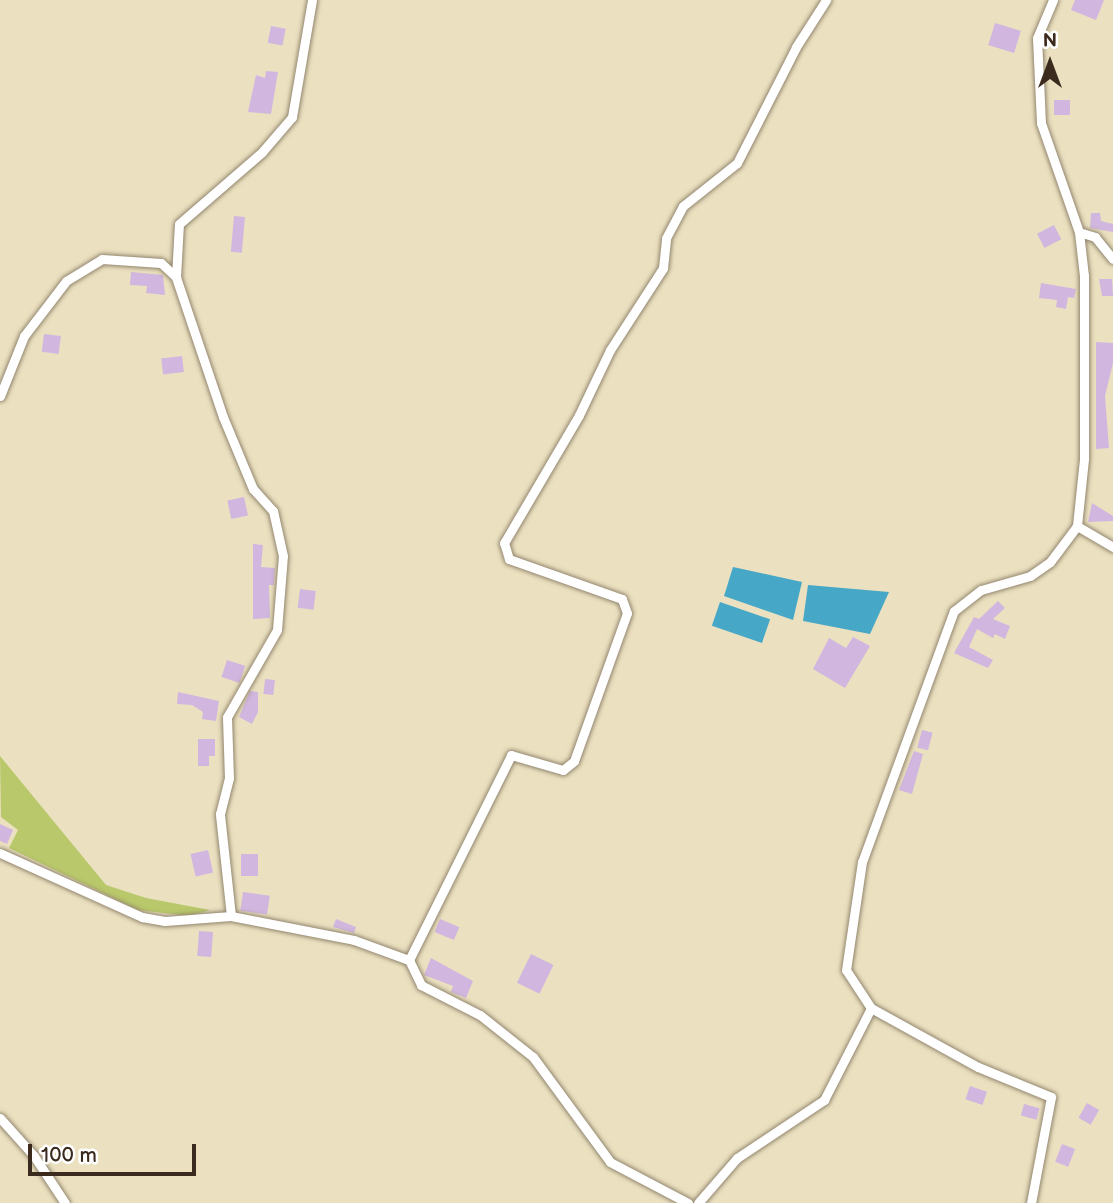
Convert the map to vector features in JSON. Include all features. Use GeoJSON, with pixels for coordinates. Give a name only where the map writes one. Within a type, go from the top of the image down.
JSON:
{"type":"FeatureCollection","features":[{"type":"Feature","properties":{"kind":"street"},"geometry":{"type":"LineString","coordinates":[[231,916],[220,814],[229,778],[227,717],[277,630],[284,555],[273,511],[253,489],[223,417],[176,277],[179,224],[262,152],[292,117],[312,0]]}},
{"type":"Feature","properties":{"kind":"street"},"geometry":{"type":"LineString","coordinates":[[409,960],[511,755],[563,770],[573,761],[627,613],[622,599],[509,559],[504,542],[579,415],[610,350],[663,268],[666,238],[683,206],[737,163],[796,47],[826,0]]}},
{"type":"Feature","properties":{"kind":"street"},"geometry":{"type":"LineString","coordinates":[[1031,1203],[1051,1097],[978,1066],[872,1009],[846,970],[862,863],[954,611],[981,590],[1030,576],[1050,562],[1077,526],[1084,459],[1084,276],[1079,232],[1041,123],[1037,38],[1054,0]]}},
{"type":"Feature","properties":{"kind":"street"},"geometry":{"type":"LineString","coordinates":[[1079,232],[1095,237],[1113,259]]}},
{"type":"Feature","properties":{"kind":"street"},"geometry":{"type":"LineString","coordinates":[[0,396],[24,336],[66,281],[102,259],[161,263],[176,277]]}},
{"type":"Feature","properties":{"kind":"street"},"geometry":{"type":"LineString","coordinates":[[1077,526],[1113,548]]}},
{"type":"Feature","properties":{"kind":"street"},"geometry":{"type":"LineString","coordinates":[[0,853],[142,917],[165,921],[231,916],[354,940],[409,960],[421,985],[480,1015],[533,1057],[610,1162],[688,1203]]}},
{"type":"Feature","properties":{"kind":"street"},"geometry":{"type":"LineString","coordinates":[[698,1203],[737,1158],[824,1100],[872,1009]]}},
{"type":"Feature","properties":{"kind":"street"},"geometry":{"type":"LineString","coordinates":[[0,1118],[34,1156],[65,1203]]}},
{"type":"Feature","properties":{"kind":"green space"},"geometry":{"type":"Polygon","coordinates":[[[0,756],[106,885],[146,898],[210,910],[189,916],[138,910],[9,848],[18,830],[1,817],[0,756]]]}},
{"type":"Feature","properties":{"kind":"water"},"geometry":{"type":"Polygon","coordinates":[[[733,567],[802,582],[793,620],[724,596],[733,567]]]}},
{"type":"Feature","properties":{"kind":"water"},"geometry":{"type":"Polygon","coordinates":[[[808,585],[889,592],[870,634],[803,621],[808,585]]]}},
{"type":"Feature","properties":{"kind":"water"},"geometry":{"type":"Polygon","coordinates":[[[720,602],[770,619],[762,643],[712,626],[720,602]]]}},
{"type":"Feature","properties":{"kind":"building"},"geometry":{"type":"Polygon","coordinates":[[[1075,0],[1104,0],[1096,20],[1071,10],[1075,0]]]}},
{"type":"Feature","properties":{"kind":"building"},"geometry":{"type":"Polygon","coordinates":[[[995,23],[1021,31],[1014,53],[988,45],[995,23]]]}},
{"type":"Feature","properties":{"kind":"building"},"geometry":{"type":"Polygon","coordinates":[[[271,26],[286,29],[282,46],[268,43],[271,26]]]}},
{"type":"Feature","properties":{"kind":"building"},"geometry":{"type":"Polygon","coordinates":[[[266,71],[278,72],[271,114],[248,112],[256,75],[265,78],[266,71]]]}},
{"type":"Feature","properties":{"kind":"building"},"geometry":{"type":"Polygon","coordinates":[[[1054,100],[1070,100],[1070,115],[1054,115],[1054,100]]]}},
{"type":"Feature","properties":{"kind":"building"},"geometry":{"type":"Polygon","coordinates":[[[1091,213],[1100,213],[1101,221],[1113,224],[1113,232],[1090,228],[1091,213]]]}},
{"type":"Feature","properties":{"kind":"building"},"geometry":{"type":"Polygon","coordinates":[[[234,216],[245,217],[242,253],[231,252],[234,216]]]}},
{"type":"Feature","properties":{"kind":"building"},"geometry":{"type":"Polygon","coordinates":[[[1054,225],[1061,239],[1044,248],[1037,234],[1054,225]]]}},
{"type":"Feature","properties":{"kind":"building"},"geometry":{"type":"Polygon","coordinates":[[[131,272],[163,275],[165,295],[146,293],[147,286],[130,285],[131,272]]]}},
{"type":"Feature","properties":{"kind":"building"},"geometry":{"type":"Polygon","coordinates":[[[1099,279],[1112,279],[1113,296],[1102,296],[1099,279]]]}},
{"type":"Feature","properties":{"kind":"building"},"geometry":{"type":"Polygon","coordinates":[[[1041,283],[1076,289],[1074,298],[1068,297],[1066,309],[1056,307],[1057,300],[1039,298],[1041,283]]]}},
{"type":"Feature","properties":{"kind":"building"},"geometry":{"type":"Polygon","coordinates":[[[44,334],[61,336],[59,354],[42,352],[44,334]]]}},
{"type":"Feature","properties":{"kind":"building"},"geometry":{"type":"Polygon","coordinates":[[[1096,342],[1113,343],[1113,363],[1105,396],[1109,448],[1096,449],[1096,342]]]}},
{"type":"Feature","properties":{"kind":"building"},"geometry":{"type":"Polygon","coordinates":[[[182,356],[184,372],[163,374],[161,359],[182,356]]]}},
{"type":"Feature","properties":{"kind":"building"},"geometry":{"type":"Polygon","coordinates":[[[244,497],[248,516],[231,519],[227,501],[244,497]]]}},
{"type":"Feature","properties":{"kind":"building"},"geometry":{"type":"Polygon","coordinates":[[[1092,503],[1113,516],[1113,521],[1088,522],[1092,503]]]}},
{"type":"Feature","properties":{"kind":"building"},"geometry":{"type":"Polygon","coordinates":[[[253,544],[263,545],[261,567],[275,568],[274,585],[269,585],[270,618],[253,619],[253,544]]]}},
{"type":"Feature","properties":{"kind":"building"},"geometry":{"type":"Polygon","coordinates":[[[300,589],[316,591],[314,610],[298,608],[300,589]]]}},
{"type":"Feature","properties":{"kind":"building"},"geometry":{"type":"Polygon","coordinates":[[[998,601],[1005,608],[993,619],[1010,626],[1005,639],[995,634],[993,638],[977,629],[969,647],[993,660],[988,668],[954,653],[974,617],[979,619],[998,601]]]}},
{"type":"Feature","properties":{"kind":"building"},"geometry":{"type":"Polygon","coordinates":[[[853,637],[870,646],[845,688],[813,669],[829,638],[846,648],[853,637]]]}},
{"type":"Feature","properties":{"kind":"building"},"geometry":{"type":"Polygon","coordinates":[[[227,660],[245,666],[240,683],[221,677],[227,660]]]}},
{"type":"Feature","properties":{"kind":"building"},"geometry":{"type":"Polygon","coordinates":[[[265,679],[275,680],[273,695],[263,694],[265,679]]]}},
{"type":"Feature","properties":{"kind":"building"},"geometry":{"type":"Polygon","coordinates":[[[250,691],[258,692],[258,712],[252,724],[239,717],[250,691]]]}},
{"type":"Feature","properties":{"kind":"building"},"geometry":{"type":"Polygon","coordinates":[[[178,692],[219,701],[216,721],[202,719],[203,712],[192,705],[177,704],[178,692]]]}},
{"type":"Feature","properties":{"kind":"building"},"geometry":{"type":"Polygon","coordinates":[[[922,730],[933,733],[928,750],[917,747],[922,730]]]}},
{"type":"Feature","properties":{"kind":"building"},"geometry":{"type":"Polygon","coordinates":[[[198,739],[215,739],[215,756],[209,756],[209,766],[198,766],[198,739]]]}},
{"type":"Feature","properties":{"kind":"building"},"geometry":{"type":"Polygon","coordinates":[[[914,751],[923,754],[912,794],[899,790],[914,751]]]}},
{"type":"Feature","properties":{"kind":"building"},"geometry":{"type":"Polygon","coordinates":[[[0,824],[13,830],[7,844],[0,841],[0,824]]]}},
{"type":"Feature","properties":{"kind":"building"},"geometry":{"type":"Polygon","coordinates":[[[208,850],[213,872],[196,876],[190,854],[208,850]]]}},
{"type":"Feature","properties":{"kind":"building"},"geometry":{"type":"Polygon","coordinates":[[[241,854],[258,854],[258,876],[241,876],[241,854]]]}},
{"type":"Feature","properties":{"kind":"building"},"geometry":{"type":"Polygon","coordinates":[[[243,892],[270,896],[267,915],[240,911],[243,892]]]}},
{"type":"Feature","properties":{"kind":"building"},"geometry":{"type":"Polygon","coordinates":[[[336,919],[356,927],[354,933],[333,927],[336,919]]]}},
{"type":"Feature","properties":{"kind":"building"},"geometry":{"type":"Polygon","coordinates":[[[440,919],[459,927],[454,940],[435,932],[440,919]]]}},
{"type":"Feature","properties":{"kind":"building"},"geometry":{"type":"Polygon","coordinates":[[[199,931],[213,932],[211,957],[197,956],[199,931]]]}},
{"type":"Feature","properties":{"kind":"building"},"geometry":{"type":"Polygon","coordinates":[[[531,954],[553,965],[539,994],[517,983],[531,954]]]}},
{"type":"Feature","properties":{"kind":"building"},"geometry":{"type":"Polygon","coordinates":[[[431,958],[473,981],[466,998],[451,992],[453,986],[424,975],[431,958]]]}},
{"type":"Feature","properties":{"kind":"building"},"geometry":{"type":"Polygon","coordinates":[[[970,1086],[987,1092],[982,1105],[965,1099],[970,1086]]]}},
{"type":"Feature","properties":{"kind":"building"},"geometry":{"type":"Polygon","coordinates":[[[1087,1103],[1099,1110],[1091,1125],[1078,1118],[1087,1103]]]}},
{"type":"Feature","properties":{"kind":"building"},"geometry":{"type":"Polygon","coordinates":[[[1024,1104],[1039,1108],[1036,1120],[1021,1116],[1024,1104]]]}},
{"type":"Feature","properties":{"kind":"building"},"geometry":{"type":"Polygon","coordinates":[[[1062,1144],[1075,1149],[1068,1167],[1055,1162],[1062,1144]]]}}]}
